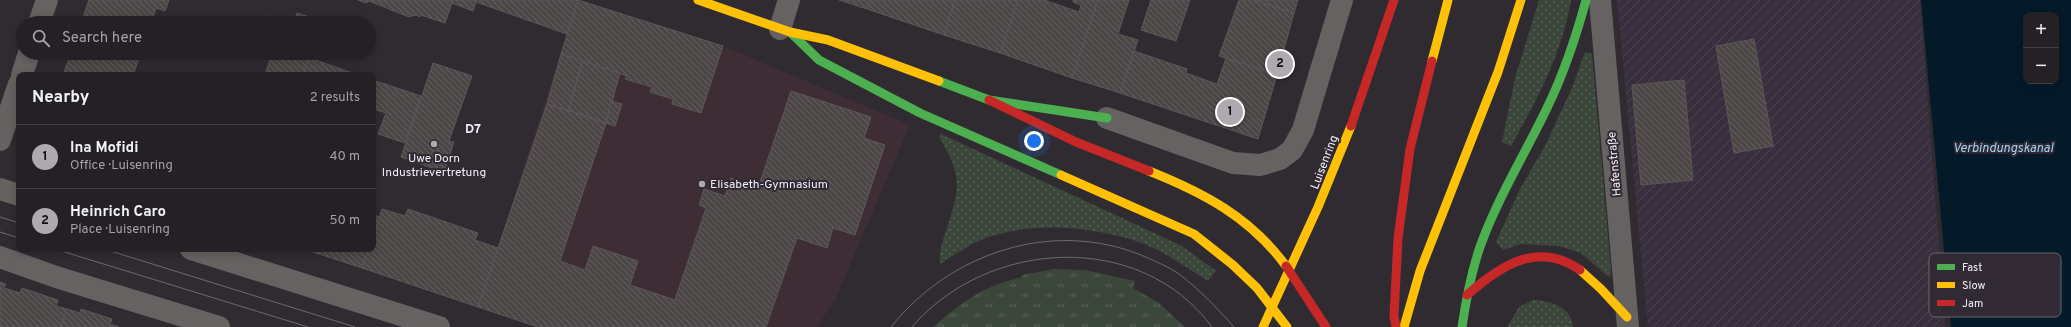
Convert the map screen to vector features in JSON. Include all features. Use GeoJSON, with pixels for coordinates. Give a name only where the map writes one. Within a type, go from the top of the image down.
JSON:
{"type":"FeatureCollection","features":[{"type":"Feature","properties":{"kind":"main road"},"geometry":{"type":"LineString","coordinates":[[698,0],[785,30],[828,40],[989,100],[1076,142],[1177,181],[1208,197],[1244,221],[1274,251],[1302,286],[1326,327]]}},
{"type":"Feature","properties":{"kind":"main road","name":"Luisenring"},"geometry":{"type":"LineString","coordinates":[[1263,327],[1294,262],[1328,184],[1386,29],[1394,0]]}},
{"type":"Feature","properties":{"kind":"main road"},"geometry":{"type":"LineString","coordinates":[[1396,327],[1394,316],[1398,238],[1410,149],[1448,0]]}},
{"type":"Feature","properties":{"kind":"main road"},"geometry":{"type":"LineString","coordinates":[[1404,327],[1420,271],[1498,72],[1521,0]]}},
{"type":"Feature","properties":{"kind":"main road"},"geometry":{"type":"LineString","coordinates":[[1462,327],[1472,271],[1484,237],[1499,200],[1556,89],[1573,47],[1586,0]]}},
{"type":"Feature","properties":{"kind":"main road"},"geometry":{"type":"LineString","coordinates":[[785,30],[819,60],[920,112],[1194,234],[1227,259],[1255,285],[1287,327]]}},
{"type":"Feature","properties":{"kind":"main road"},"geometry":{"type":"LineString","coordinates":[[989,100],[1107,118]]}},
{"type":"Feature","properties":{"kind":"main road"},"geometry":{"type":"LineString","coordinates":[[1467,295],[1488,277],[1513,263],[1530,258],[1547,256],[1570,263],[1587,275],[1627,322]]}},
{"type":"Feature","properties":{"kind":"street"},"geometry":{"type":"LineString","coordinates":[[42,16],[47,0]]}},
{"type":"Feature","properties":{"kind":"street"},"geometry":{"type":"LineString","coordinates":[[785,30],[789,0]]}},
{"type":"Feature","properties":{"kind":"street"},"geometry":{"type":"LineString","coordinates":[[1107,118],[1233,163],[1260,165],[1280,159],[1292,150],[1303,130],[1342,0]]}},
{"type":"Feature","properties":{"kind":"street","name":"Hafenstraße"},"geometry":{"type":"LineString","coordinates":[[1600,0],[1627,322]]}},
{"type":"Feature","properties":{"kind":"street"},"geometry":{"type":"LineString","coordinates":[[23,72],[27,60]]}},
{"type":"Feature","properties":{"kind":"street"},"geometry":{"type":"LineString","coordinates":[[0,140],[16,93]]}},
{"type":"Feature","properties":{"kind":"street"},"geometry":{"type":"LineString","coordinates":[[0,189],[16,194]]}},
{"type":"Feature","properties":{"kind":"street"},"geometry":{"type":"LineString","coordinates":[[201,252],[439,327]]}},
{"type":"Feature","properties":{"kind":"street"},"geometry":{"type":"LineString","coordinates":[[0,257],[50,275],[219,327]]}},
{"type":"Feature","properties":{"kind":"shaded area","name":"Elisabeth-Gymnasium"},"geometry":{"type":"Polygon","coordinates":[[[578,0],[723,46],[910,125],[836,298],[817,327],[538,327],[478,307],[578,0]]]}},
{"type":"Feature","properties":{"kind":"shaded area"},"geometry":{"type":"Polygon","coordinates":[[[1617,0],[1920,0],[1939,253],[1929,253],[1929,317],[1944,317],[1945,327],[1648,327],[1617,0]]]}},
{"type":"Feature","properties":{"kind":"green space"},"geometry":{"type":"Polygon","coordinates":[[[1539,0],[1571,0],[1567,20],[1555,57],[1539,94],[1511,146],[1502,142],[1515,78],[1539,0]]]}},
{"type":"Feature","properties":{"kind":"green space"},"geometry":{"type":"Polygon","coordinates":[[[1585,52],[1592,54],[1611,271],[1609,277],[1581,253],[1559,246],[1521,244],[1503,250],[1496,242],[1521,187],[1545,146],[1572,88],[1585,52]]]}},
{"type":"Feature","properties":{"kind":"green space"},"geometry":{"type":"Polygon","coordinates":[[[941,134],[1182,246],[1216,271],[1208,281],[1166,255],[1139,242],[1099,232],[1056,228],[1035,228],[993,236],[974,243],[940,264],[941,247],[954,204],[957,183],[952,163],[939,137],[941,134]]]}},
{"type":"Feature","properties":{"kind":"green space"},"geometry":{"type":"Polygon","coordinates":[[[1054,269],[1085,270],[1135,281],[1133,288],[1159,303],[1185,327],[933,327],[964,302],[985,290],[1009,280],[1022,277],[1022,275],[1054,269]]]}},
{"type":"Feature","properties":{"kind":"green space"},"geometry":{"type":"Polygon","coordinates":[[[1533,300],[1553,303],[1564,309],[1571,320],[1573,327],[1507,327],[1519,307],[1533,300]]]}},
{"type":"Feature","properties":{"kind":"water","name":"Verbindungskanal"},"geometry":{"type":"Polygon","coordinates":[[[1921,0],[2071,0],[2071,327],[1951,327],[1950,317],[2061,317],[2061,253],[1944,253],[1921,0]]]}},
{"type":"Feature","properties":{"kind":"building"},"geometry":{"type":"Polygon","coordinates":[[[89,0],[169,0],[165,11],[156,8],[153,16],[83,16],[89,0]]]}},
{"type":"Feature","properties":{"kind":"building"},"geometry":{"type":"Polygon","coordinates":[[[358,0],[578,0],[567,34],[476,2],[473,11],[452,3],[445,23],[421,15],[420,17],[416,15],[409,17],[369,1],[366,3],[358,0]]]}},
{"type":"Feature","properties":{"kind":"building"},"geometry":{"type":"Polygon","coordinates":[[[578,0],[723,46],[701,113],[672,104],[673,99],[650,92],[652,87],[625,79],[627,76],[561,54],[578,0]]]}},
{"type":"Feature","properties":{"kind":"building"},"geometry":{"type":"Polygon","coordinates":[[[839,0],[871,0],[867,9],[839,0]]]}},
{"type":"Feature","properties":{"kind":"building"},"geometry":{"type":"Polygon","coordinates":[[[871,0],[955,0],[944,35],[867,9],[871,0]]]}},
{"type":"Feature","properties":{"kind":"building"},"geometry":{"type":"Polygon","coordinates":[[[955,0],[1018,0],[1000,53],[944,35],[955,0]]]}},
{"type":"Feature","properties":{"kind":"building"},"geometry":{"type":"Polygon","coordinates":[[[1018,0],[1044,0],[1079,12],[1081,5],[1073,2],[1073,0],[1098,0],[1072,78],[1000,53],[1018,0]]]}},
{"type":"Feature","properties":{"kind":"building"},"geometry":{"type":"Polygon","coordinates":[[[1098,0],[1129,0],[1118,34],[1138,40],[1120,93],[1072,78],[1098,0]]]}},
{"type":"Feature","properties":{"kind":"building"},"geometry":{"type":"Polygon","coordinates":[[[1151,0],[1190,0],[1176,41],[1141,30],[1151,0]]]}},
{"type":"Feature","properties":{"kind":"building"},"geometry":{"type":"Polygon","coordinates":[[[1239,0],[1254,0],[1294,13],[1277,75],[1219,56],[1239,0]]]}},
{"type":"Feature","properties":{"kind":"building"},"geometry":{"type":"Polygon","coordinates":[[[1254,0],[1298,0],[1294,13],[1254,0]]]}},
{"type":"Feature","properties":{"kind":"building"},"geometry":{"type":"Polygon","coordinates":[[[297,13],[306,16],[296,16],[297,13]]]}},
{"type":"Feature","properties":{"kind":"building"},"geometry":{"type":"Polygon","coordinates":[[[1754,39],[1773,146],[1734,153],[1716,46],[1754,39]]]}},
{"type":"Feature","properties":{"kind":"building"},"geometry":{"type":"Polygon","coordinates":[[[1134,51],[1187,69],[1186,73],[1217,84],[1226,58],[1277,75],[1258,139],[1120,93],[1134,51]]]}},
{"type":"Feature","properties":{"kind":"building"},"geometry":{"type":"Polygon","coordinates":[[[561,54],[583,61],[568,110],[547,104],[561,54]]]}},
{"type":"Feature","properties":{"kind":"building"},"geometry":{"type":"Polygon","coordinates":[[[68,60],[138,60],[134,72],[64,72],[68,60]]]}},
{"type":"Feature","properties":{"kind":"building"},"geometry":{"type":"Polygon","coordinates":[[[270,60],[308,60],[304,72],[266,72],[270,60]]]}},
{"type":"Feature","properties":{"kind":"building"},"geometry":{"type":"Polygon","coordinates":[[[308,60],[315,60],[350,72],[304,72],[308,60]]]}},
{"type":"Feature","properties":{"kind":"building"},"geometry":{"type":"Polygon","coordinates":[[[583,61],[620,73],[606,123],[568,110],[583,61]]]}},
{"type":"Feature","properties":{"kind":"building"},"geometry":{"type":"Polygon","coordinates":[[[433,63],[472,76],[449,141],[454,142],[444,172],[401,157],[433,63]]]}},
{"type":"Feature","properties":{"kind":"building"},"geometry":{"type":"Polygon","coordinates":[[[1684,80],[1693,180],[1641,185],[1632,85],[1684,80]]]}},
{"type":"Feature","properties":{"kind":"building"},"geometry":{"type":"Polygon","coordinates":[[[376,81],[421,96],[405,143],[378,134],[386,113],[376,110],[376,81]]]}},
{"type":"Feature","properties":{"kind":"building"},"geometry":{"type":"Polygon","coordinates":[[[791,91],[871,117],[864,138],[885,145],[855,235],[833,228],[827,248],[797,238],[766,327],[538,327],[478,307],[547,104],[606,123],[560,261],[585,270],[593,246],[638,261],[630,285],[675,300],[706,208],[699,205],[704,189],[725,196],[731,178],[758,188],[791,91]]]}},
{"type":"Feature","properties":{"kind":"building"},"geometry":{"type":"Polygon","coordinates":[[[611,101],[622,104],[615,126],[606,123],[611,101]]]}},
{"type":"Feature","properties":{"kind":"building"},"geometry":{"type":"Polygon","coordinates":[[[382,209],[405,216],[408,209],[478,233],[475,240],[498,248],[478,307],[362,268],[368,252],[376,252],[376,228],[382,209]]]}},
{"type":"Feature","properties":{"kind":"building"},"geometry":{"type":"Polygon","coordinates":[[[376,216],[380,217],[376,228],[376,216]]]}},
{"type":"Feature","properties":{"kind":"building"},"geometry":{"type":"Polygon","coordinates":[[[313,252],[368,252],[362,268],[313,252]]]}},
{"type":"Feature","properties":{"kind":"building"},"geometry":{"type":"Polygon","coordinates":[[[0,282],[6,284],[4,288],[20,293],[22,288],[58,300],[56,306],[67,309],[61,327],[0,327],[0,282]]]}},
{"type":"Feature","properties":{"kind":"building"},"geometry":{"type":"Polygon","coordinates":[[[67,309],[80,313],[81,309],[112,319],[110,324],[119,327],[61,327],[67,309]]]}},
{"type":"Feature","properties":{"kind":"tram line"},"geometry":{"type":"LineString","coordinates":[[0,217],[16,222]]}},
{"type":"Feature","properties":{"kind":"tram line"},"geometry":{"type":"LineString","coordinates":[[0,232],[16,237]]}},
{"type":"Feature","properties":{"kind":"tram line"},"geometry":{"type":"LineString","coordinates":[[891,327],[915,301],[942,279],[972,262],[1004,250],[1038,242],[1072,241],[1107,245],[1141,255],[1170,268],[1201,292],[1234,327]]}},
{"type":"Feature","properties":{"kind":"tram line"},"geometry":{"type":"LineString","coordinates":[[65,252],[308,327]]}},
{"type":"Feature","properties":{"kind":"tram line"},"geometry":{"type":"LineString","coordinates":[[114,252],[355,327]]}},
{"type":"Feature","properties":{"kind":"tram line"},"geometry":{"type":"LineString","coordinates":[[912,327],[943,298],[980,276],[1021,262],[1063,257],[1105,261],[1145,273],[1182,295],[1212,327]]}},
{"type":"Feature","properties":{"kind":"traffic: fast"},"geometry":{"type":"LineString","coordinates":[[1462,327],[1469,287],[1480,247],[1495,212],[1559,82],[1574,41],[1586,0]]}},
{"type":"Feature","properties":{"kind":"traffic: fast"},"geometry":{"type":"LineString","coordinates":[[790,32],[819,60],[920,113],[1061,175]]}},
{"type":"Feature","properties":{"kind":"traffic: fast"},"geometry":{"type":"LineString","coordinates":[[939,81],[989,100],[1107,118]]}},
{"type":"Feature","properties":{"kind":"traffic: slow"},"geometry":{"type":"LineString","coordinates":[[698,0],[790,32],[828,40],[939,81]]}},
{"type":"Feature","properties":{"kind":"traffic: slow"},"geometry":{"type":"LineString","coordinates":[[1432,61],[1448,0]]}},
{"type":"Feature","properties":{"kind":"traffic: slow"},"geometry":{"type":"LineString","coordinates":[[1404,327],[1420,271],[1498,72],[1521,0]]}},
{"type":"Feature","properties":{"kind":"traffic: slow"},"geometry":{"type":"LineString","coordinates":[[1263,327],[1318,207],[1351,126]]}},
{"type":"Feature","properties":{"kind":"traffic: slow"},"geometry":{"type":"LineString","coordinates":[[1149,171],[1189,188],[1225,208],[1257,234],[1286,266]]}},
{"type":"Feature","properties":{"kind":"traffic: slow"},"geometry":{"type":"LineString","coordinates":[[1061,175],[1194,234],[1233,265],[1257,288],[1287,327]]}},
{"type":"Feature","properties":{"kind":"traffic: slow"},"geometry":{"type":"LineString","coordinates":[[1580,270],[1601,289],[1627,317]]}},
{"type":"Feature","properties":{"kind":"traffic: jam"},"geometry":{"type":"LineString","coordinates":[[1351,126],[1394,0]]}},
{"type":"Feature","properties":{"kind":"traffic: jam"},"geometry":{"type":"LineString","coordinates":[[1396,327],[1394,316],[1398,238],[1410,149],[1432,61]]}},
{"type":"Feature","properties":{"kind":"traffic: jam"},"geometry":{"type":"LineString","coordinates":[[989,100],[1076,142],[1149,171]]}},
{"type":"Feature","properties":{"kind":"traffic: jam"},"geometry":{"type":"LineString","coordinates":[[1467,295],[1506,266],[1520,260],[1534,257],[1549,257],[1564,261],[1580,270]]}},
{"type":"Feature","properties":{"kind":"traffic: jam"},"geometry":{"type":"LineString","coordinates":[[1286,266],[1326,327]]}},
{"type":"Feature","properties":{"kind":"place","name":"Heinrich Caro"},"geometry":{"type":"Point","coordinates":[1280,64]}},
{"type":"Feature","properties":{"kind":"place","name":"Ina Mofidi"},"geometry":{"type":"Point","coordinates":[1230,112]}},
{"type":"Feature","properties":{"kind":"place","name":"Uwe Dorn Industrievertretung"},"geometry":{"type":"Point","coordinates":[434,144]}},
{"type":"Feature","properties":{"kind":"place","name":"Elisabeth-Gymnasium"},"geometry":{"type":"Point","coordinates":[702,184]}},
{"type":"Feature","properties":{"kind":"district","name":"D7"},"geometry":{"type":"Point","coordinates":[473,128]}}]}
